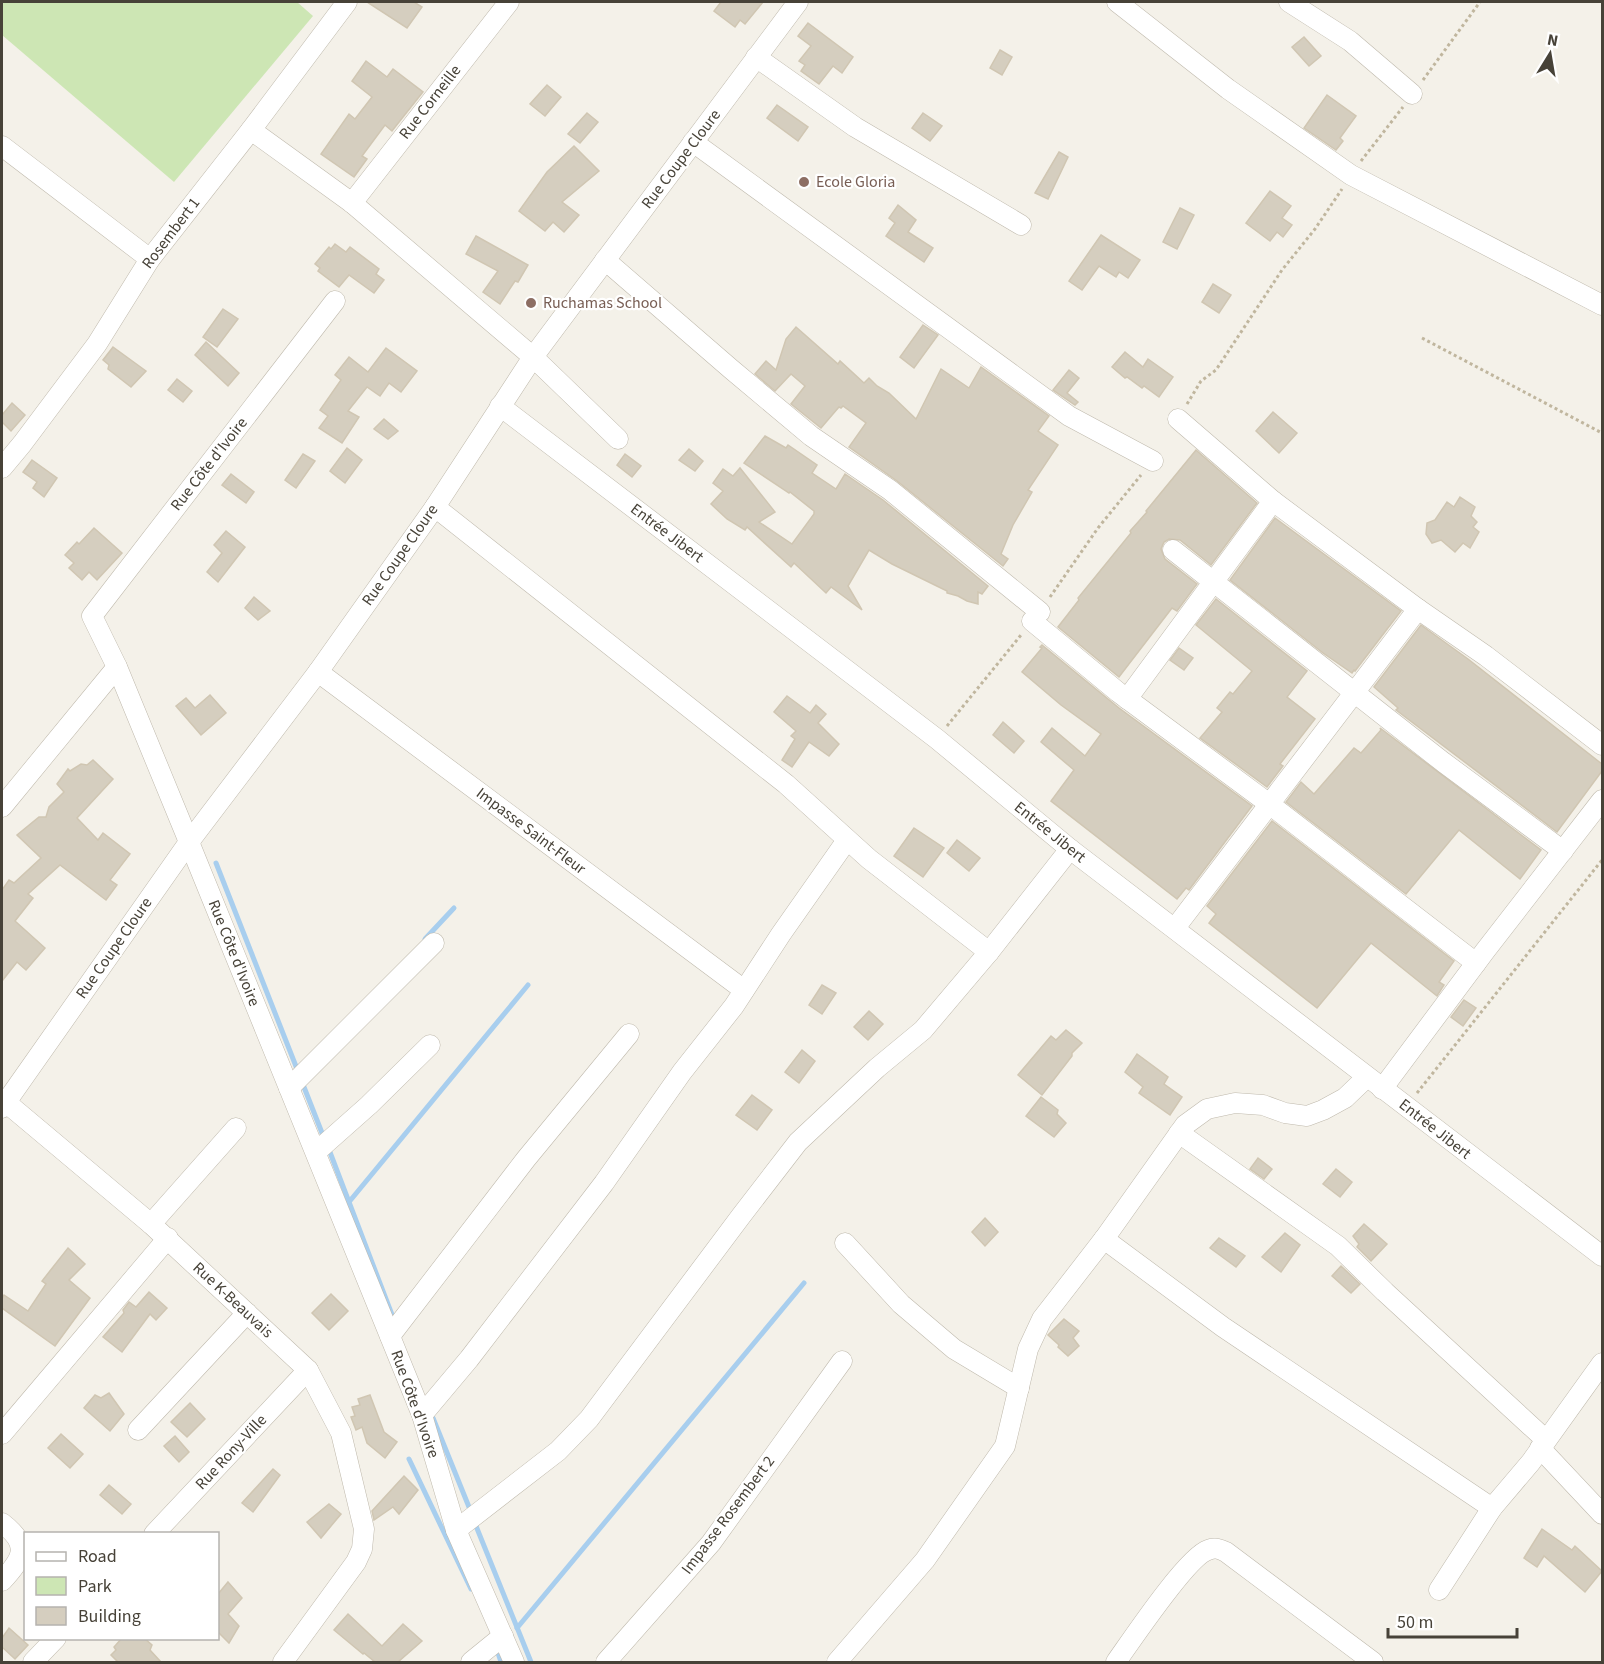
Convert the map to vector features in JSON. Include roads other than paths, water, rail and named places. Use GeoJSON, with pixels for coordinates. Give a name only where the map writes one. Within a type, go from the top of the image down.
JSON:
{"type":"FeatureCollection","features":[{"type":"Feature","properties":{"kind":"street","name":"Rosembert 1"},"geometry":{"type":"LineString","coordinates":[[2,468],[97,344],[150,259],[347,2]]}},
{"type":"Feature","properties":{"kind":"street","name":"Rue Corneille"},"geometry":{"type":"LineString","coordinates":[[352,203],[509,2]]}},
{"type":"Feature","properties":{"kind":"street","name":"Rue Coupe Cloure"},"geometry":{"type":"LineString","coordinates":[[3,1103],[189,842],[318,672],[435,507],[534,357],[798,2]]}},
{"type":"Feature","properties":{"kind":"street"},"geometry":{"type":"LineString","coordinates":[[1117,2],[1228,89],[1351,175],[1602,305]]}},
{"type":"Feature","properties":{"kind":"street"},"geometry":{"type":"LineString","coordinates":[[1289,2],[1350,41],[1412,94]]}},
{"type":"Feature","properties":{"kind":"street"},"geometry":{"type":"LineString","coordinates":[[756,57],[855,128],[1021,225]]}},
{"type":"Feature","properties":{"kind":"street"},"geometry":{"type":"LineString","coordinates":[[250,130],[352,203],[534,357],[618,439]]}},
{"type":"Feature","properties":{"kind":"street"},"geometry":{"type":"LineString","coordinates":[[693,142],[1068,416],[1153,460]]}},
{"type":"Feature","properties":{"kind":"street"},"geometry":{"type":"LineString","coordinates":[[2,146],[150,259]]}},
{"type":"Feature","properties":{"kind":"street"},"geometry":{"type":"LineString","coordinates":[[605,260],[811,436],[890,490],[1036,616],[1127,699],[1268,803],[1476,963]]}},
{"type":"Feature","properties":{"kind":"street","name":"Rue Côte d'Ivoire"},"geometry":{"type":"LineString","coordinates":[[335,301],[92,616],[117,667],[316,1152],[422,1415],[456,1530],[514,1662]]}},
{"type":"Feature","properties":{"kind":"street","name":"Entrée Jibert"},"geometry":{"type":"LineString","coordinates":[[500,406],[937,739],[1070,849],[1175,927],[1602,1256]]}},
{"type":"Feature","properties":{"kind":"street"},"geometry":{"type":"LineString","coordinates":[[1178,419],[1273,501],[1418,609],[1486,656],[1602,745]]}},
{"type":"Feature","properties":{"kind":"street"},"geometry":{"type":"LineString","coordinates":[[1127,699],[1273,501]]}},
{"type":"Feature","properties":{"kind":"street"},"geometry":{"type":"LineString","coordinates":[[435,507],[786,784],[869,859],[989,952]]}},
{"type":"Feature","properties":{"kind":"street"},"geometry":{"type":"LineString","coordinates":[[1173,550],[1353,693],[1563,851]]}},
{"type":"Feature","properties":{"kind":"street"},"geometry":{"type":"LineString","coordinates":[[1175,927],[1418,609]]}},
{"type":"Feature","properties":{"kind":"street"},"geometry":{"type":"LineString","coordinates":[[2,807],[117,667]]}},
{"type":"Feature","properties":{"kind":"street","name":"Impasse Saint-Fleur"},"geometry":{"type":"LineString","coordinates":[[318,672],[744,990]]}},
{"type":"Feature","properties":{"kind":"street"},"geometry":{"type":"LineString","coordinates":[[837,1662],[925,1560],[1005,1446],[1028,1349],[1042,1319],[1104,1239],[1185,1125],[1207,1109],[1235,1103],[1263,1105],[1285,1113],[1307,1116],[1375,1083],[1476,963],[1602,800]]}},
{"type":"Feature","properties":{"kind":"street"},"geometry":{"type":"LineString","coordinates":[[422,1415],[469,1359],[597,1193],[682,1072],[744,990],[848,840]]}},
{"type":"Feature","properties":{"kind":"street"},"geometry":{"type":"LineString","coordinates":[[456,1530],[558,1450],[589,1419],[798,1142],[877,1068],[923,1030],[989,952],[1070,849]]}},
{"type":"Feature","properties":{"kind":"street"},"geometry":{"type":"LineString","coordinates":[[289,1088],[434,943]]}},
{"type":"Feature","properties":{"kind":"street"},"geometry":{"type":"LineString","coordinates":[[390,1336],[526,1160],[629,1034]]}},
{"type":"Feature","properties":{"kind":"street"},"geometry":{"type":"LineString","coordinates":[[316,1152],[369,1105],[430,1045]]}},
{"type":"Feature","properties":{"kind":"street","name":"Rue K-Beauvais"},"geometry":{"type":"LineString","coordinates":[[3,1103],[168,1238],[308,1370],[341,1433],[364,1529],[362,1549],[356,1562],[283,1662]]}},
{"type":"Feature","properties":{"kind":"street"},"geometry":{"type":"LineString","coordinates":[[151,1224],[236,1128]]}},
{"type":"Feature","properties":{"kind":"street"},"geometry":{"type":"LineString","coordinates":[[1179,1133],[1338,1246],[1543,1444],[1602,1514]]}},
{"type":"Feature","properties":{"kind":"street"},"geometry":{"type":"LineString","coordinates":[[2,1434],[168,1238]]}},
{"type":"Feature","properties":{"kind":"street"},"geometry":{"type":"LineString","coordinates":[[1104,1239],[1223,1327],[1492,1508]]}},
{"type":"Feature","properties":{"kind":"street"},"geometry":{"type":"LineString","coordinates":[[845,1243],[902,1304],[954,1349],[1019,1388]]}},
{"type":"Feature","properties":{"kind":"street"},"geometry":{"type":"LineString","coordinates":[[138,1430],[247,1313]]}},
{"type":"Feature","properties":{"kind":"street","name":"Impasse Rosembert 2"},"geometry":{"type":"LineString","coordinates":[[606,1662],[711,1543],[842,1361]]}},
{"type":"Feature","properties":{"kind":"street"},"geometry":{"type":"LineString","coordinates":[[1439,1590],[1492,1508],[1531,1462],[1602,1363]]}},
{"type":"Feature","properties":{"kind":"street","name":"Rue Rony-Ville"},"geometry":{"type":"LineString","coordinates":[[155,1532],[308,1370]]}},
{"type":"Feature","properties":{"kind":"street"},"geometry":{"type":"LineString","coordinates":[[2,1523],[12,1531],[20,1547],[18,1562],[2,1581]]}},
{"type":"Feature","properties":{"kind":"street"},"geometry":{"type":"LineString","coordinates":[[1116,1662],[1171,1586],[1202,1552],[1218,1548],[1373,1662]]}},
{"type":"Feature","properties":{"kind":"street"},"geometry":{"type":"LineString","coordinates":[[471,1662],[503,1636]]}},
{"type":"Feature","properties":{"kind":"street"},"geometry":{"type":"LineString","coordinates":[[33,1662],[54,1640]]}},
{"type":"Feature","properties":{"kind":"waterway"},"geometry":{"type":"LineString","coordinates":[[216,863],[299,1074]]}},
{"type":"Feature","properties":{"kind":"waterway"},"geometry":{"type":"LineString","coordinates":[[425,939],[454,908]]}},
{"type":"Feature","properties":{"kind":"waterway"},"geometry":{"type":"LineString","coordinates":[[349,1202],[528,985]]}},
{"type":"Feature","properties":{"kind":"waterway"},"geometry":{"type":"LineString","coordinates":[[302,1082],[324,1138]]}},
{"type":"Feature","properties":{"kind":"waterway"},"geometry":{"type":"LineString","coordinates":[[328,1147],[394,1320]]}},
{"type":"Feature","properties":{"kind":"waterway"},"geometry":{"type":"LineString","coordinates":[[517,1628],[804,1283]]}},
{"type":"Feature","properties":{"kind":"waterway"},"geometry":{"type":"LineString","coordinates":[[433,1418],[471,1512]]}},
{"type":"Feature","properties":{"kind":"waterway"},"geometry":{"type":"LineString","coordinates":[[409,1459],[471,1589]]}},
{"type":"Feature","properties":{"kind":"waterway"},"geometry":{"type":"LineString","coordinates":[[474,1521],[531,1662]]}},
{"type":"Feature","properties":{"kind":"waterway"},"geometry":{"type":"LineString","coordinates":[[496,1647],[501,1662]]}},
{"type":"Feature","properties":{"kind":"place","name":"Ecole Gloria"},"geometry":{"type":"Point","coordinates":[804,182]}},
{"type":"Feature","properties":{"kind":"place","name":"Ruchamas School"},"geometry":{"type":"Point","coordinates":[531,303]}}]}
